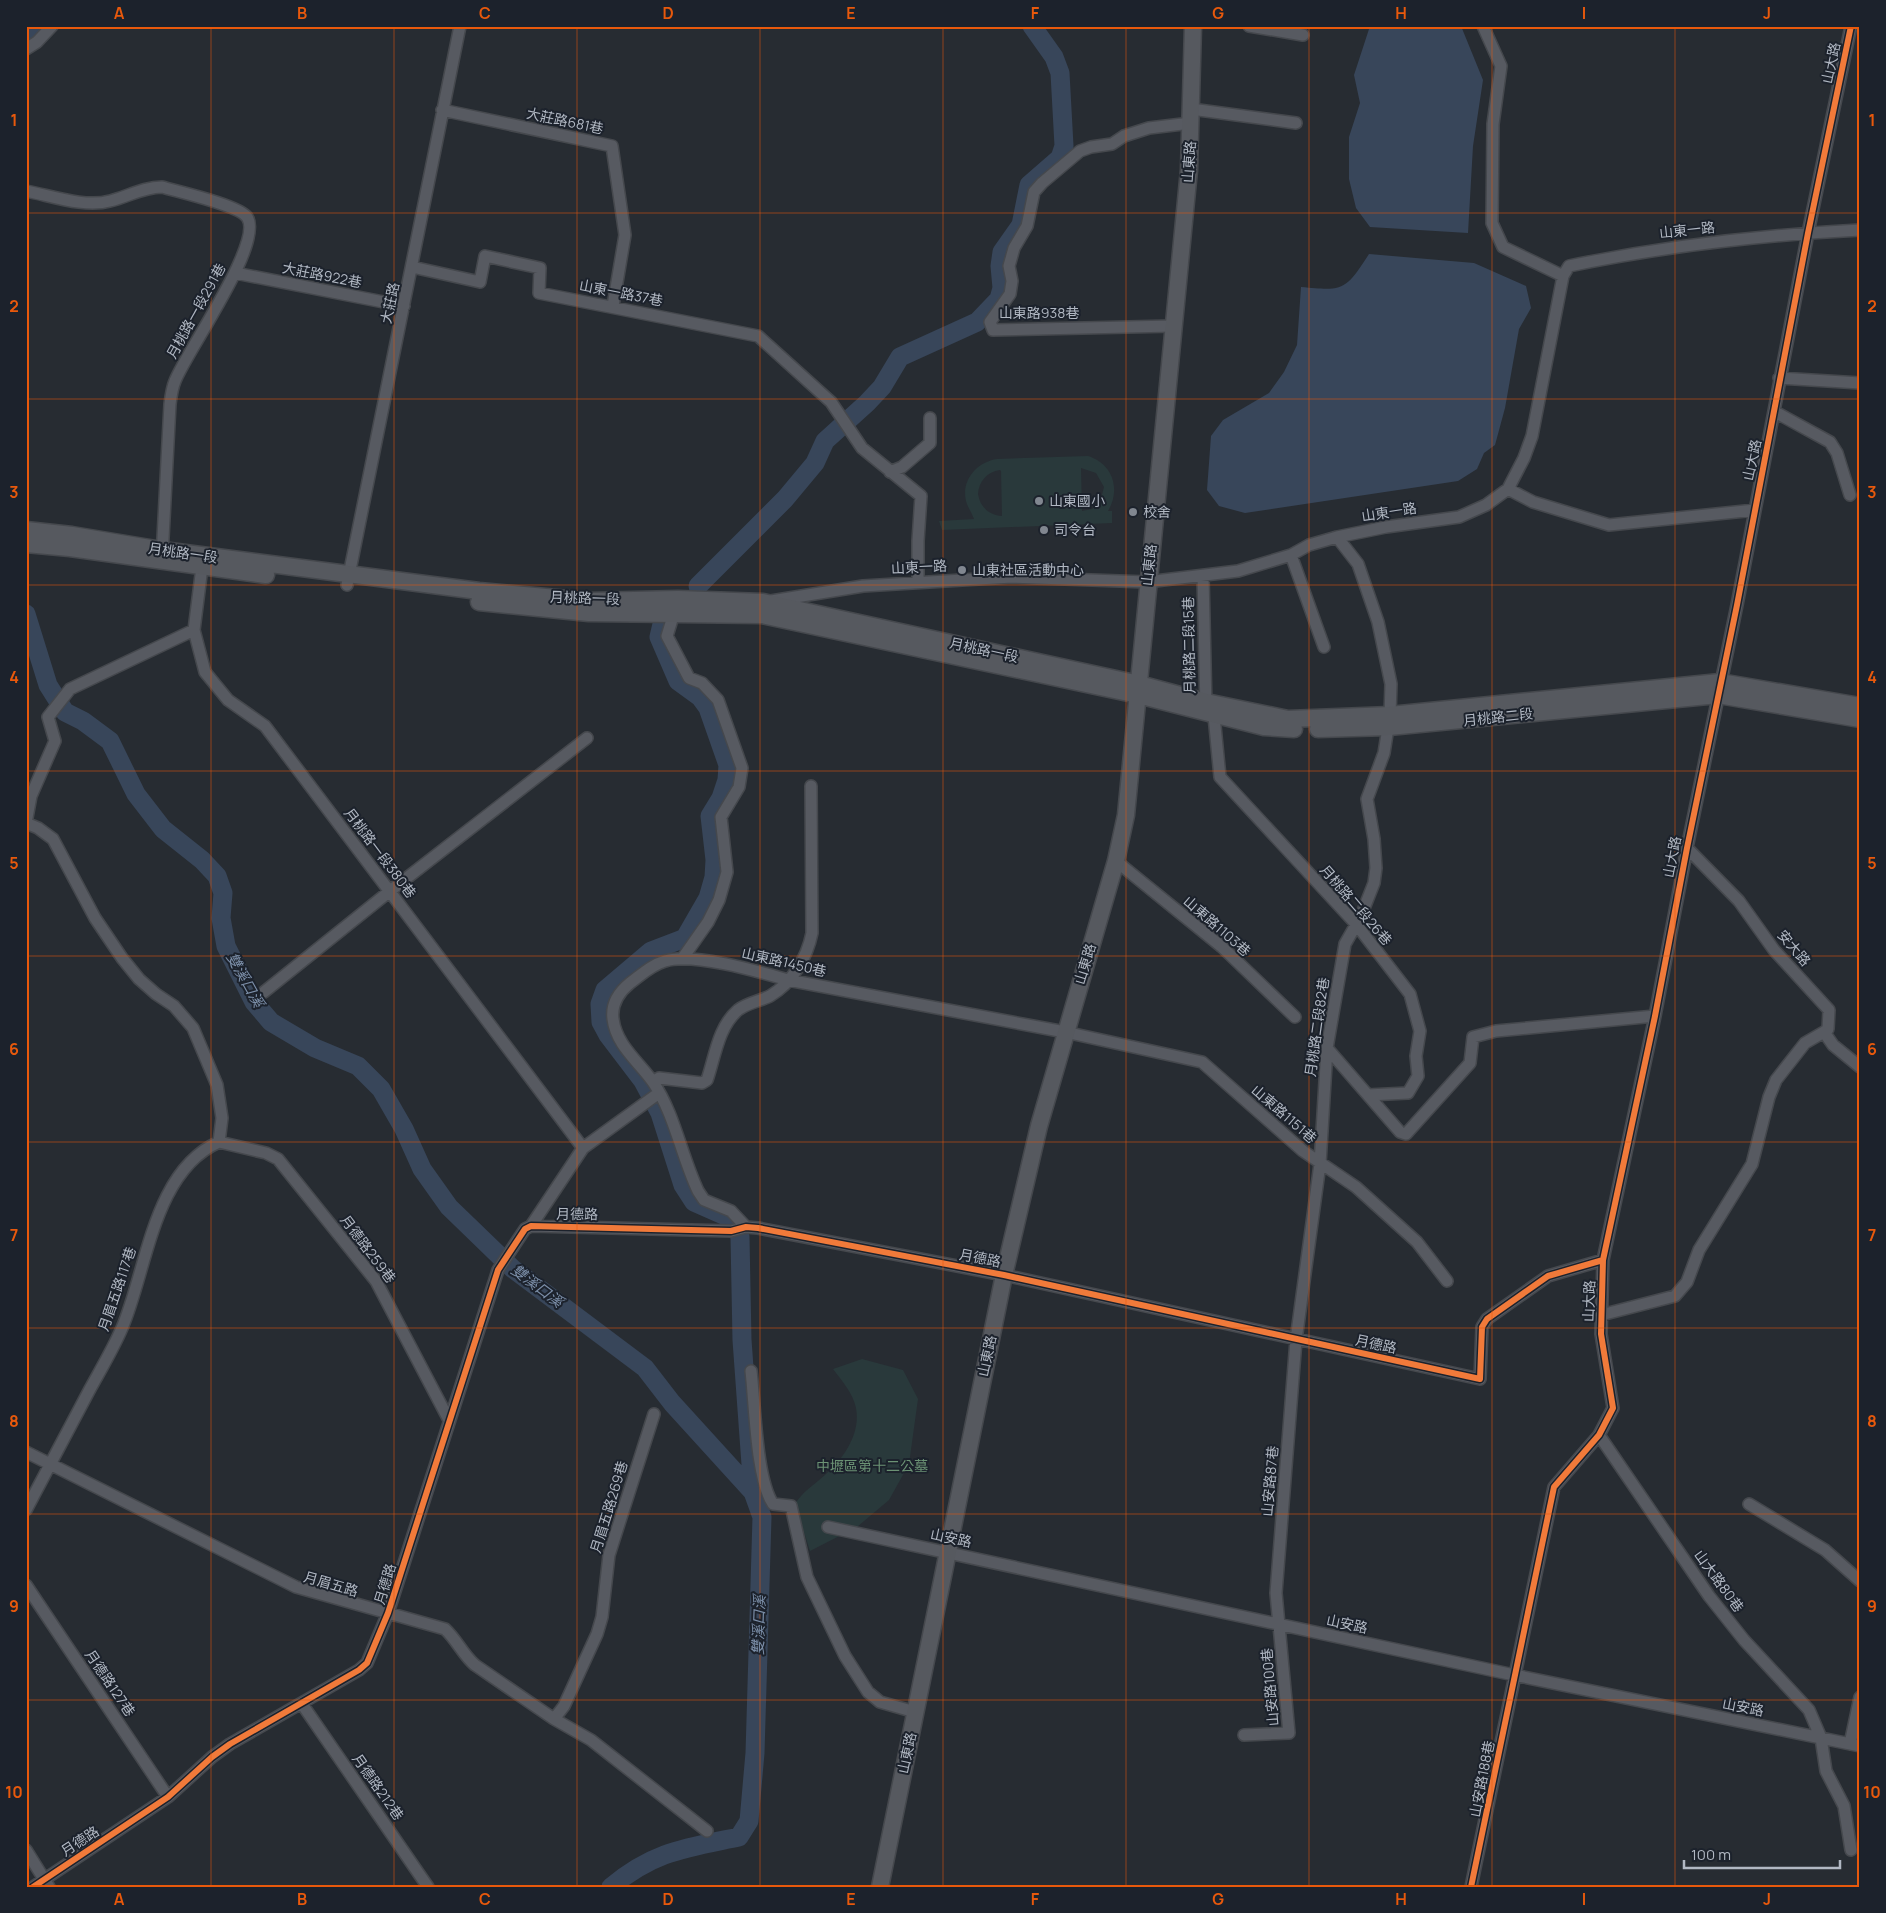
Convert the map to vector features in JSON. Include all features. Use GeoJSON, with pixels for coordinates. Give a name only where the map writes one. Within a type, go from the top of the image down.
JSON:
{"type":"FeatureCollection","features":[{"type":"Feature","properties":{"kind":"street"},"geometry":{"type":"LineString","coordinates":[[26,49],[37,42],[52,26]]}},
{"type":"Feature","properties":{"kind":"street","name":"大莊路"},"geometry":{"type":"LineString","coordinates":[[348,579],[460,26]]}},
{"type":"Feature","properties":{"kind":"street","name":"山東路"},"geometry":{"type":"LineString","coordinates":[[880,1887],[1004,1276],[1039,1126],[1116,861],[1126,815],[1172,326],[1189,170],[1193,26]]}},
{"type":"Feature","properties":{"kind":"street"},"geometry":{"type":"LineString","coordinates":[[1250,26],[1303,35]]}},
{"type":"Feature","properties":{"kind":"street"},"geometry":{"type":"LineString","coordinates":[[1483,26],[1501,66],[1493,124],[1492,223],[1503,247],[1562,276]]}},
{"type":"Feature","properties":{"kind":"street","name":"山大路"},"geometry":{"type":"LineString","coordinates":[[1514,1676],[1554,1487],[1599,1435],[1613,1408],[1601,1334],[1603,1260],[1655,1016],[1775,412],[1779,378],[1808,232],[1852,26]]}},
{"type":"Feature","properties":{"kind":"street","name":"大莊路681巷"},"geometry":{"type":"LineString","coordinates":[[442,110],[612,146],[625,235],[613,306]]}},
{"type":"Feature","properties":{"kind":"street"},"geometry":{"type":"LineString","coordinates":[[1191,116],[1296,123]]}},
{"type":"Feature","properties":{"kind":"street","name":"山東路938巷"},"geometry":{"type":"LineString","coordinates":[[1172,326],[993,330],[990,322],[1010,294],[1012,281],[1008,266],[1014,248],[1027,226],[1034,192],[1042,183],[1080,150],[1091,146],[1112,144],[1124,136],[1191,116]]}},
{"type":"Feature","properties":{"kind":"street","name":"月桃路一段291巷"},"geometry":{"type":"LineString","coordinates":[[26,191],[89,203],[109,202],[152,187],[162,187],[237,209],[248,218],[251,225],[249,238],[235,273],[175,382],[170,404],[162,556]]}},
{"type":"Feature","properties":{"kind":"street","name":"山東一路"},"geometry":{"type":"LineString","coordinates":[[763,609],[863,586],[1012,577],[1147,582],[1203,576],[1238,571],[1291,555],[1309,545],[1337,536],[1459,517],[1486,504],[1508,489],[1524,458],[1532,436],[1562,276],[1569,266],[1644,250],[1808,232],[1860,230]]}},
{"type":"Feature","properties":{"kind":"street","name":"山東一路37巷"},"geometry":{"type":"LineString","coordinates":[[412,267],[480,282],[486,256],[540,268],[539,293],[613,306],[758,336],[831,402],[862,448],[890,472]]}},
{"type":"Feature","properties":{"kind":"street","name":"大莊路922巷"},"geometry":{"type":"LineString","coordinates":[[235,273],[404,306]]}},
{"type":"Feature","properties":{"kind":"street"},"geometry":{"type":"LineString","coordinates":[[1779,378],[1860,383]]}},
{"type":"Feature","properties":{"kind":"street"},"geometry":{"type":"LineString","coordinates":[[1775,412],[1816,432],[1830,442],[1837,452],[1850,495]]}},
{"type":"Feature","properties":{"kind":"street"},"geometry":{"type":"LineString","coordinates":[[918,582],[921,496],[890,472],[902,467],[930,443],[930,418]]}},
{"type":"Feature","properties":{"kind":"street"},"geometry":{"type":"LineString","coordinates":[[1508,489],[1534,502],[1609,525],[1755,510]]}},
{"type":"Feature","properties":{"kind":"street","name":"月桃路一段"},"geometry":{"type":"LineString","coordinates":[[26,530],[72,535],[202,567],[348,579]]}},
{"type":"Feature","properties":{"kind":"street","name":"月桃路二段82巷"},"geometry":{"type":"LineString","coordinates":[[1296,1340],[1320,1164],[1327,1048],[1345,944],[1367,900],[1376,868],[1374,839],[1367,800],[1384,753],[1390,721],[1392,684],[1378,622],[1358,564],[1337,536]]}},
{"type":"Feature","properties":{"kind":"street","name":"月桃路一段"},"geometry":{"type":"LineString","coordinates":[[26,544],[162,556],[348,579],[589,613],[674,613],[763,609]]}},
{"type":"Feature","properties":{"kind":"street"},"geometry":{"type":"LineString","coordinates":[[1291,555],[1324,647]]}},
{"type":"Feature","properties":{"kind":"street","name":"月桃路一段380巷"},"geometry":{"type":"LineString","coordinates":[[202,567],[194,630],[205,672],[228,700],[265,726],[583,1148]]}},
{"type":"Feature","properties":{"kind":"street","name":"月桃路二段15巷"},"geometry":{"type":"LineString","coordinates":[[1203,576],[1209,711]]}},
{"type":"Feature","properties":{"kind":"street","name":"月桃路一段"},"geometry":{"type":"LineString","coordinates":[[479,597],[590,600],[678,599],[763,609],[1138,689]]}},
{"type":"Feature","properties":{"kind":"street"},"geometry":{"type":"LineString","coordinates":[[674,613],[667,636],[689,678],[702,683],[718,700],[742,768],[739,787],[722,817],[726,872],[719,900],[708,922],[682,959]]}},
{"type":"Feature","properties":{"kind":"street"},"geometry":{"type":"LineString","coordinates":[[194,630],[70,689],[48,717],[55,741],[31,796],[26,823],[38,828],[53,839],[100,926],[139,979],[174,1006],[194,1028],[217,1085],[222,1118],[219,1142]]}},
{"type":"Feature","properties":{"kind":"street","name":"月桃路二段"},"geometry":{"type":"LineString","coordinates":[[1138,689],[1264,728],[1290,730],[1719,689],[1735,683],[1860,706]]}},
{"type":"Feature","properties":{"kind":"street","name":"月桃路二段"},"geometry":{"type":"LineString","coordinates":[[1719,689],[1860,719]]}},
{"type":"Feature","properties":{"kind":"street","name":"月桃路二段26巷"},"geometry":{"type":"LineString","coordinates":[[1209,711],[1220,777],[1356,924],[1410,994],[1420,1031],[1416,1056],[1418,1076],[1408,1093],[1368,1095]]}},
{"type":"Feature","properties":{"kind":"street"},"geometry":{"type":"LineString","coordinates":[[264,992],[390,891],[587,738]]}},
{"type":"Feature","properties":{"kind":"street"},"geometry":{"type":"LineString","coordinates":[[653,1082],[659,1078],[702,1083],[706,1080],[716,1045],[738,1010],[770,995],[788,980],[805,954],[812,933],[811,786]]}},
{"type":"Feature","properties":{"kind":"street","name":"安大路"},"geometry":{"type":"LineString","coordinates":[[1687,848],[1739,901],[1774,950],[1829,1010],[1828,1029],[1824,1032]]}},
{"type":"Feature","properties":{"kind":"street","name":"山東路1103巷"},"geometry":{"type":"LineString","coordinates":[[1116,861],[1222,947],[1295,1016]]}},
{"type":"Feature","properties":{"kind":"street","name":"山東路1450巷"},"geometry":{"type":"LineString","coordinates":[[746,1227],[731,1211],[704,1200],[698,1191],[668,1108],[653,1082],[617,1034],[612,1018],[614,1004],[620,991],[651,967],[667,960],[682,959],[755,970],[788,980],[1065,1032]]}},
{"type":"Feature","properties":{"kind":"street"},"geometry":{"type":"LineString","coordinates":[[1327,1048],[1400,1132],[1406,1134],[1470,1063],[1473,1037],[1496,1031],[1655,1016]]}},
{"type":"Feature","properties":{"kind":"street","name":"山東路1151巷"},"geometry":{"type":"LineString","coordinates":[[1065,1032],[1202,1062],[1320,1164],[1356,1187],[1417,1242],[1448,1282]]}},
{"type":"Feature","properties":{"kind":"street"},"geometry":{"type":"LineString","coordinates":[[1601,1315],[1675,1296],[1687,1282],[1699,1250],[1752,1164],[1769,1097],[1776,1080],[1805,1043],[1824,1032],[1833,1045],[1860,1067]]}},
{"type":"Feature","properties":{"kind":"street"},"geometry":{"type":"LineString","coordinates":[[531,1226],[583,1148],[659,1093]]}},
{"type":"Feature","properties":{"kind":"street","name":"月德路259巷"},"geometry":{"type":"LineString","coordinates":[[219,1142],[266,1152],[278,1159],[376,1281],[449,1420]]}},
{"type":"Feature","properties":{"kind":"street","name":"月眉五路117巷"},"geometry":{"type":"LineString","coordinates":[[26,1510],[122,1328],[152,1231],[170,1193],[191,1161],[206,1148],[219,1142]]}},
{"type":"Feature","properties":{"kind":"street","name":"月德路"},"geometry":{"type":"LineString","coordinates":[[33,1887],[47,1883],[168,1797],[212,1757],[367,1663],[388,1614],[498,1270],[513,1250],[525,1229],[531,1226],[731,1231],[746,1227],[758,1228],[1004,1276],[1480,1379],[1482,1327],[1487,1319],[1548,1276],[1603,1260]]}},
{"type":"Feature","properties":{"kind":"street","name":"山安路87巷"},"geometry":{"type":"LineString","coordinates":[[1280,1624],[1276,1593],[1296,1340]]}},
{"type":"Feature","properties":{"kind":"street"},"geometry":{"type":"LineString","coordinates":[[751,1371],[760,1456],[768,1497],[773,1504],[791,1506],[807,1577],[829,1626],[868,1692],[880,1702],[915,1712]]}},
{"type":"Feature","properties":{"kind":"street","name":"月眉五路269巷"},"geometry":{"type":"LineString","coordinates":[[554,1719],[564,1706],[597,1634],[602,1617],[608,1555],[654,1414]]}},
{"type":"Feature","properties":{"kind":"street","name":"山大路80巷"},"geometry":{"type":"LineString","coordinates":[[1599,1435],[1709,1596],[1744,1640],[1809,1710],[1821,1738],[1826,1771],[1844,1806],[1851,1850]]}},
{"type":"Feature","properties":{"kind":"street","name":"月眉五路"},"geometry":{"type":"LineString","coordinates":[[26,1452],[296,1587],[445,1629],[458,1644],[465,1657],[475,1666],[554,1719],[591,1740],[707,1830]]}},
{"type":"Feature","properties":{"kind":"street"},"geometry":{"type":"LineString","coordinates":[[1749,1504],[1825,1550],[1860,1581]]}},
{"type":"Feature","properties":{"kind":"street","name":"山安路"},"geometry":{"type":"LineString","coordinates":[[828,1527],[1514,1676],[1855,1745]]}},
{"type":"Feature","properties":{"kind":"street","name":"月德路127巷"},"geometry":{"type":"LineString","coordinates":[[26,1586],[168,1797]]}},
{"type":"Feature","properties":{"kind":"street","name":"山安路100巷"},"geometry":{"type":"LineString","coordinates":[[1244,1735],[1289,1733],[1280,1624]]}},
{"type":"Feature","properties":{"kind":"street","name":"山安路188巷"},"geometry":{"type":"LineString","coordinates":[[1471,1887],[1487,1821],[1514,1676]]}},
{"type":"Feature","properties":{"kind":"street"},"geometry":{"type":"LineString","coordinates":[[1855,1745],[1860,1697]]}},
{"type":"Feature","properties":{"kind":"street","name":"月德路212巷"},"geometry":{"type":"LineString","coordinates":[[302,1704],[428,1887]]}},
{"type":"Feature","properties":{"kind":"street"},"geometry":{"type":"LineString","coordinates":[[26,1850],[47,1883]]}},
{"type":"Feature","properties":{"kind":"green space"},"geometry":{"type":"Polygon","coordinates":[[[1088,456],[1097,460],[1109,471],[1114,486],[1112,503],[1108,511],[1112,511],[1112,523],[942,530],[939,521],[974,519],[966,501],[965,493],[968,479],[977,468],[997,459],[1088,456]],[[1081,468],[1082,511],[1092,509],[1100,502],[1104,487],[1096,473],[1081,468]],[[1001,471],[991,473],[982,481],[978,494],[986,510],[1002,516],[1001,471]]]}},
{"type":"Feature","properties":{"kind":"green space","name":"中壢區第十二公墓"},"geometry":{"type":"Polygon","coordinates":[[[862,1359],[903,1370],[918,1399],[909,1464],[889,1500],[857,1527],[810,1551],[795,1504],[805,1492],[832,1469],[849,1445],[856,1427],[855,1403],[850,1392],[833,1369],[862,1359]]]}},
{"type":"Feature","properties":{"kind":"water"},"geometry":{"type":"Polygon","coordinates":[[[1370,26],[1461,26],[1483,80],[1473,146],[1468,233],[1370,227],[1356,208],[1349,179],[1349,137],[1360,103],[1354,75],[1370,26]]]}},
{"type":"Feature","properties":{"kind":"water"},"geometry":{"type":"Polygon","coordinates":[[[1369,254],[1474,263],[1526,286],[1531,308],[1519,329],[1505,408],[1495,445],[1484,453],[1477,469],[1458,481],[1245,513],[1219,506],[1207,490],[1211,436],[1223,420],[1269,393],[1284,372],[1297,345],[1301,287],[1326,289],[1342,286],[1354,275],[1369,254]]]}},
{"type":"Feature","properties":{"kind":"waterway","name":"雙溪口溪"},"geometry":{"type":"LineString","coordinates":[[26,35],[39,26]]}},
{"type":"Feature","properties":{"kind":"waterway"},"geometry":{"type":"LineString","coordinates":[[698,586],[785,499],[815,463],[825,441],[882,387],[900,357],[977,322],[999,299],[1002,288],[1000,266],[1002,252],[1021,225],[1029,185],[1060,158],[1064,146],[1060,73],[1054,57],[1032,26]]}},
{"type":"Feature","properties":{"kind":"waterway","name":"雙溪口溪"},"geometry":{"type":"LineString","coordinates":[[26,614],[48,685],[65,712],[83,721],[110,741],[136,794],[163,829],[202,860],[217,876],[223,893],[221,918],[226,946],[254,1002],[271,1022],[315,1048],[358,1066],[381,1089],[404,1129],[422,1169],[449,1207],[513,1269],[645,1368],[672,1403],[753,1492],[762,1517],[755,1753],[749,1821],[739,1837],[687,1848],[656,1858],[611,1887]]}},
{"type":"Feature","properties":{"kind":"waterway"},"geometry":{"type":"LineString","coordinates":[[663,620],[659,637],[678,681],[700,697],[708,708],[728,765],[727,780],[721,798],[710,816],[715,860],[714,877],[708,898],[685,938],[651,951],[605,990],[600,1004],[601,1022],[608,1035],[643,1081],[660,1113],[683,1185],[694,1202],[728,1217],[735,1224],[740,1237],[742,1340],[753,1492]]}},
{"type":"Feature","properties":{"kind":"cycle path"},"geometry":{"type":"LineString","coordinates":[[1471,1887],[1554,1487],[1599,1435],[1613,1408],[1601,1334],[1603,1260],[1655,1016],[1737,605],[1808,233],[1851,26]]}},
{"type":"Feature","properties":{"kind":"cycle path"},"geometry":{"type":"LineString","coordinates":[[33,1887],[168,1797],[212,1757],[230,1744],[359,1670],[367,1663],[388,1613],[498,1270],[525,1229],[531,1226],[731,1231],[746,1227],[758,1228],[1004,1275],[1480,1379],[1482,1327],[1487,1319],[1548,1276],[1603,1260]]}},
{"type":"Feature","properties":{"kind":"place","name":"山東國小"},"geometry":{"type":"Point","coordinates":[1039,501]}},
{"type":"Feature","properties":{"kind":"place","name":"校舍"},"geometry":{"type":"Point","coordinates":[1133,512]}},
{"type":"Feature","properties":{"kind":"place","name":"司令台"},"geometry":{"type":"Point","coordinates":[1044,530]}},
{"type":"Feature","properties":{"kind":"place","name":"山東社區活動中心"},"geometry":{"type":"Point","coordinates":[962,570]}}]}
